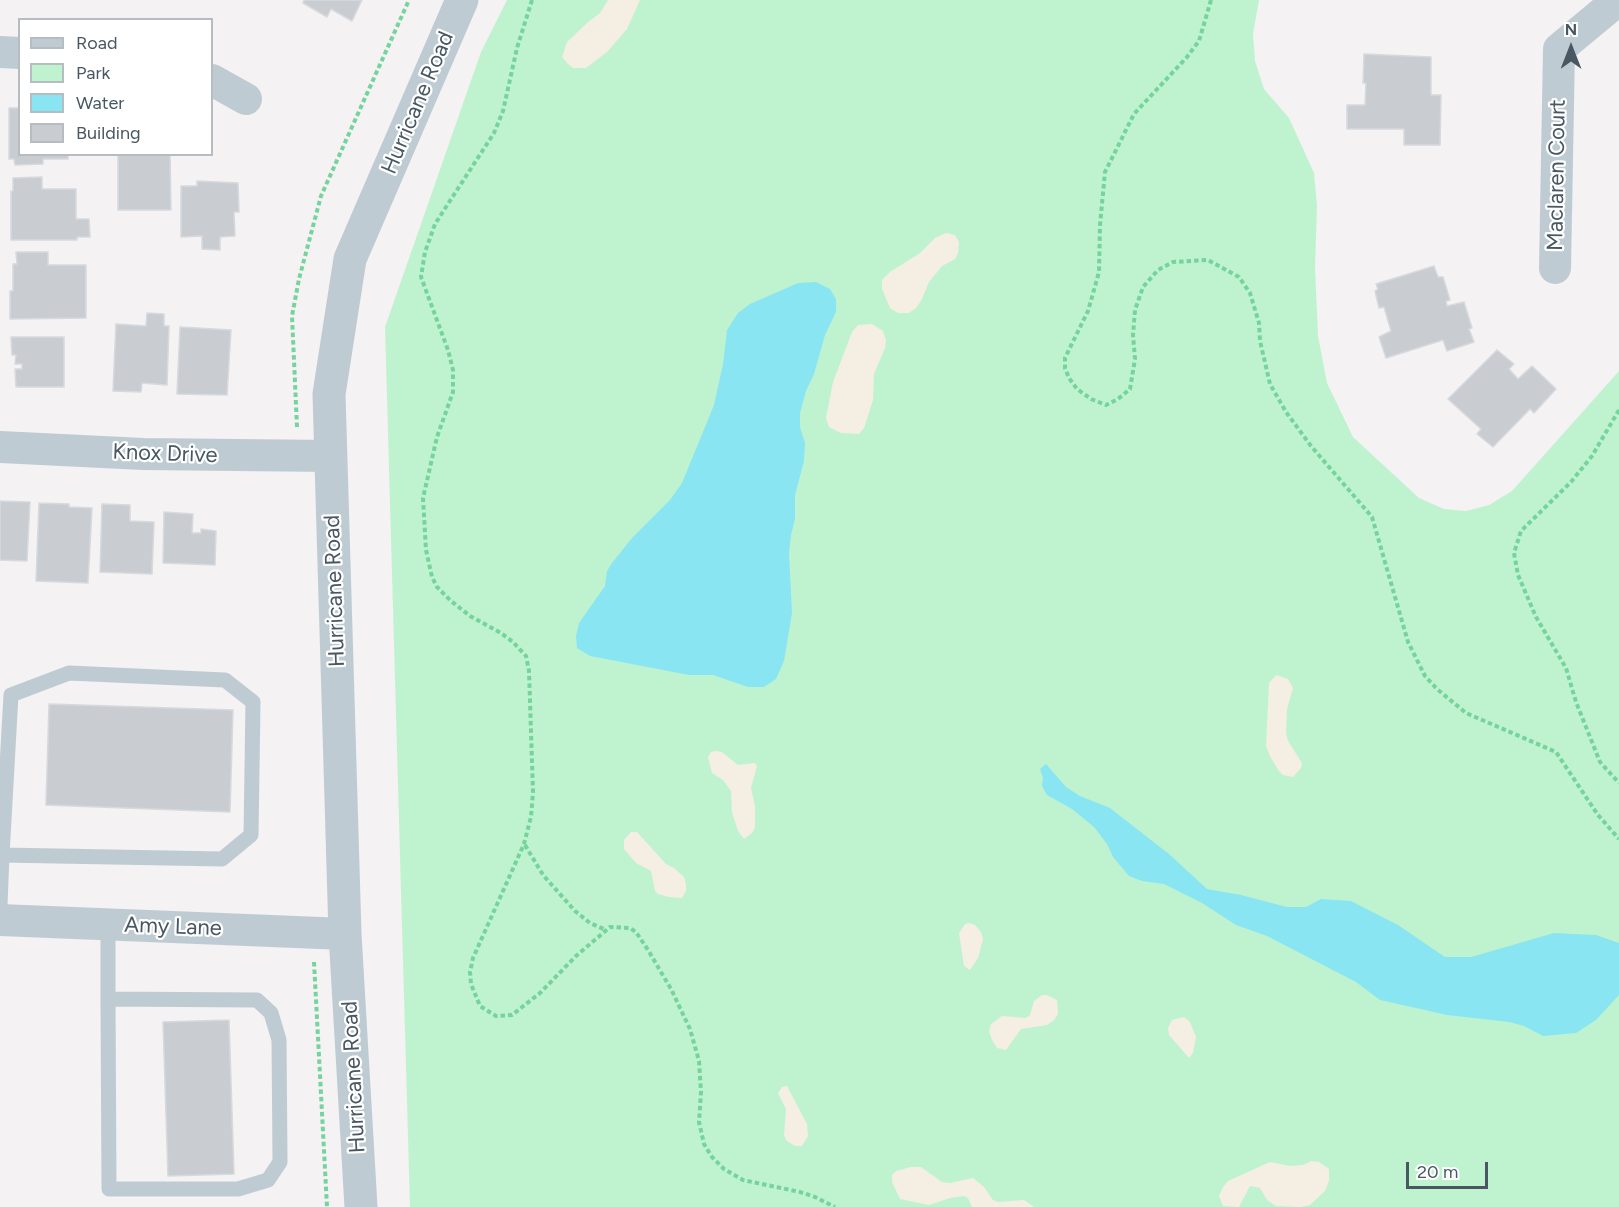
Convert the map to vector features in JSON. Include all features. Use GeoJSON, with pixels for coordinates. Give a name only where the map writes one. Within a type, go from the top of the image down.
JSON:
{"type":"FeatureCollection","features":[{"type":"Feature","properties":{"kind":"street","name":"Hurricane Road"},"geometry":{"type":"LineString","coordinates":[[361,1207],[345,934],[329,394],[350,259],[462,0]]}},
{"type":"Feature","properties":{"kind":"street","name":"Maclaren Court"},"geometry":{"type":"LineString","coordinates":[[1555,268],[1559,49],[1617,0]]}},
{"type":"Feature","properties":{"kind":"street"},"geometry":{"type":"LineString","coordinates":[[0,52],[18,53]]}},
{"type":"Feature","properties":{"kind":"street"},"geometry":{"type":"LineString","coordinates":[[213,81],[246,99]]}},
{"type":"Feature","properties":{"kind":"street","name":"Knox Drive"},"geometry":{"type":"LineString","coordinates":[[0,447],[143,454],[331,456]]}},
{"type":"Feature","properties":{"kind":"street","name":"Amy Lane"},"geometry":{"type":"LineString","coordinates":[[0,920],[345,934]]}},
{"type":"Feature","properties":{"kind":"lane"},"geometry":{"type":"LineString","coordinates":[[0,905],[1,854],[12,695],[69,673],[225,680],[253,702],[251,835],[222,859],[1,854]]}},
{"type":"Feature","properties":{"kind":"lane"},"geometry":{"type":"LineString","coordinates":[[108,924],[108,999],[109,1189],[238,1189],[268,1180],[280,1162],[279,1040],[271,1013],[257,1000],[108,999]]}},
{"type":"Feature","properties":{"kind":"path"},"geometry":{"type":"LineString","coordinates":[[532,0],[517,48],[503,111],[494,133],[435,224],[425,252],[421,277],[453,370],[453,392],[437,437],[423,498],[426,550],[432,577],[437,587],[470,616],[513,642],[525,656],[529,671],[533,792],[531,817],[524,844],[473,958],[470,972],[471,984],[480,1006],[496,1016],[512,1015],[540,993],[563,972],[576,956],[610,927],[630,928],[636,932],[671,989],[685,1019],[699,1061],[701,1092],[699,1122],[704,1144],[712,1157],[724,1169],[743,1180],[800,1192],[835,1207]]}},
{"type":"Feature","properties":{"kind":"path"},"geometry":{"type":"LineString","coordinates":[[1211,0],[1199,40],[1187,57],[1134,114],[1105,172],[1100,225],[1099,272],[1088,311],[1065,358],[1065,368],[1069,378],[1077,389],[1091,399],[1106,405],[1130,389],[1135,359],[1133,335],[1135,310],[1143,287],[1158,270],[1173,261],[1208,260],[1239,277],[1250,293],[1259,323],[1260,341],[1270,384],[1286,412],[1311,446],[1372,517],[1408,642],[1425,676],[1466,713],[1556,752],[1598,815],[1619,839]]}},
{"type":"Feature","properties":{"kind":"path"},"geometry":{"type":"LineString","coordinates":[[1619,410],[1592,456],[1571,482],[1521,531],[1514,554],[1518,575],[1536,617],[1566,668],[1576,702],[1600,762],[1619,783]]}},
{"type":"Feature","properties":{"kind":"path"},"geometry":{"type":"LineString","coordinates":[[524,844],[543,875],[575,911],[590,923],[606,930]]}},
{"type":"Feature","properties":{"kind":"green space"},"geometry":{"type":"Polygon","coordinates":[[[507,0],[1259,0],[1253,34],[1255,61],[1264,89],[1289,118],[1314,173],[1317,206],[1315,268],[1318,336],[1327,383],[1353,437],[1419,498],[1444,509],[1466,511],[1489,505],[1512,491],[1619,371],[1619,1207],[410,1207],[385,327],[481,52],[507,0]]]}},
{"type":"Feature","properties":{"kind":"sand"},"geometry":{"type":"Polygon","coordinates":[[[608,0],[640,0],[627,29],[607,52],[586,68],[573,68],[562,57],[567,42],[600,13],[608,0]]]}},
{"type":"Feature","properties":{"kind":"sand"},"geometry":{"type":"Polygon","coordinates":[[[946,233],[955,235],[959,242],[955,259],[942,266],[929,282],[916,308],[909,313],[898,313],[890,308],[882,289],[882,280],[890,272],[920,253],[935,238],[946,233]]]}},
{"type":"Feature","properties":{"kind":"sand"},"geometry":{"type":"Polygon","coordinates":[[[872,324],[883,331],[886,340],[874,374],[873,400],[864,428],[859,434],[841,433],[829,427],[826,418],[833,382],[852,332],[858,325],[872,324]]]}},
{"type":"Feature","properties":{"kind":"sand"},"geometry":{"type":"Polygon","coordinates":[[[1276,675],[1288,679],[1293,688],[1287,709],[1286,733],[1288,741],[1302,763],[1301,768],[1293,777],[1283,775],[1278,770],[1266,746],[1269,683],[1276,675]]]}},
{"type":"Feature","properties":{"kind":"sand"},"geometry":{"type":"Polygon","coordinates":[[[711,752],[722,752],[738,765],[755,763],[757,766],[751,788],[755,806],[755,827],[752,833],[744,839],[738,831],[732,812],[731,791],[723,780],[712,773],[708,757],[711,752]]]}},
{"type":"Feature","properties":{"kind":"sand"},"geometry":{"type":"Polygon","coordinates":[[[631,832],[637,832],[666,864],[684,877],[686,890],[682,898],[669,897],[655,891],[651,871],[636,863],[624,849],[624,840],[631,832]]]}},
{"type":"Feature","properties":{"kind":"sand"},"geometry":{"type":"Polygon","coordinates":[[[965,924],[975,925],[983,939],[978,958],[970,970],[964,966],[959,933],[965,924]]]}},
{"type":"Feature","properties":{"kind":"sand"},"geometry":{"type":"Polygon","coordinates":[[[1042,995],[1057,1000],[1058,1014],[1054,1020],[1047,1025],[1021,1029],[1006,1050],[997,1048],[989,1031],[991,1024],[1002,1016],[1026,1018],[1030,1015],[1034,1001],[1042,995]]]}},
{"type":"Feature","properties":{"kind":"sand"},"geometry":{"type":"Polygon","coordinates":[[[1184,1017],[1190,1022],[1196,1037],[1193,1053],[1189,1058],[1169,1035],[1168,1028],[1172,1020],[1184,1017]]]}},
{"type":"Feature","properties":{"kind":"sand"},"geometry":{"type":"Polygon","coordinates":[[[787,1086],[807,1124],[808,1136],[802,1146],[795,1146],[787,1141],[784,1135],[786,1109],[778,1093],[782,1087],[787,1086]]]}},
{"type":"Feature","properties":{"kind":"sand"},"geometry":{"type":"Polygon","coordinates":[[[1311,1161],[1319,1162],[1329,1169],[1329,1181],[1325,1191],[1310,1205],[1276,1206],[1267,1200],[1260,1188],[1250,1186],[1239,1207],[1223,1206],[1219,1196],[1228,1181],[1270,1162],[1290,1166],[1303,1165],[1311,1161]]]}},
{"type":"Feature","properties":{"kind":"sand"},"geometry":{"type":"Polygon","coordinates":[[[921,1167],[942,1182],[950,1183],[973,1178],[984,1187],[993,1200],[998,1202],[1024,1200],[1034,1207],[972,1207],[968,1198],[964,1196],[929,1205],[900,1199],[892,1182],[892,1175],[896,1171],[921,1167]]]}},
{"type":"Feature","properties":{"kind":"water"},"geometry":{"type":"Polygon","coordinates":[[[816,282],[830,289],[836,299],[836,312],[825,335],[800,413],[800,427],[805,443],[804,461],[795,495],[795,519],[789,553],[792,613],[784,661],[776,679],[764,687],[748,687],[713,675],[689,675],[590,656],[577,648],[576,636],[579,623],[605,586],[607,571],[612,563],[632,538],[670,500],[682,483],[714,405],[723,364],[727,330],[738,313],[750,304],[798,283],[816,282]]]}},
{"type":"Feature","properties":{"kind":"water"},"geometry":{"type":"Polygon","coordinates":[[[1046,764],[1066,787],[1080,796],[1110,808],[1169,854],[1207,889],[1287,907],[1306,907],[1321,899],[1351,901],[1398,925],[1445,957],[1471,957],[1554,933],[1596,935],[1619,943],[1619,995],[1596,1020],[1576,1033],[1543,1036],[1524,1026],[1509,1022],[1447,1015],[1380,1000],[1356,982],[1267,936],[1236,925],[1202,903],[1164,884],[1142,881],[1129,876],[1113,857],[1107,844],[1094,827],[1072,809],[1047,795],[1042,786],[1043,778],[1040,769],[1046,764]]]}},
{"type":"Feature","properties":{"kind":"building"},"geometry":{"type":"Polygon","coordinates":[[[304,0],[362,0],[352,21],[331,9],[327,17],[303,3],[304,0]]]}},
{"type":"Feature","properties":{"kind":"building"},"geometry":{"type":"Polygon","coordinates":[[[1364,54],[1431,57],[1431,95],[1441,95],[1440,145],[1404,145],[1404,129],[1347,129],[1347,105],[1365,105],[1364,54]]]}},
{"type":"Feature","properties":{"kind":"building"},"geometry":{"type":"Polygon","coordinates":[[[9,108],[18,108],[18,156],[68,156],[68,159],[43,159],[43,164],[15,165],[14,159],[9,159],[9,108]]]}},
{"type":"Feature","properties":{"kind":"building"},"geometry":{"type":"Polygon","coordinates":[[[118,156],[170,156],[171,210],[118,210],[118,156]]]}},
{"type":"Feature","properties":{"kind":"building"},"geometry":{"type":"Polygon","coordinates":[[[42,177],[42,189],[76,189],[76,219],[89,219],[90,237],[77,237],[77,240],[11,240],[13,178],[42,177]]]}},
{"type":"Feature","properties":{"kind":"building"},"geometry":{"type":"Polygon","coordinates":[[[197,181],[238,183],[239,212],[234,212],[235,236],[220,237],[220,250],[202,249],[202,236],[181,237],[181,186],[197,186],[197,181]]]}},
{"type":"Feature","properties":{"kind":"building"},"geometry":{"type":"Polygon","coordinates":[[[16,252],[48,252],[48,265],[86,265],[86,318],[10,319],[10,291],[13,291],[13,264],[17,264],[16,252]]]}},
{"type":"Feature","properties":{"kind":"building"},"geometry":{"type":"Polygon","coordinates":[[[1434,266],[1438,277],[1443,277],[1450,300],[1446,301],[1447,306],[1464,302],[1474,342],[1447,351],[1443,340],[1386,358],[1379,337],[1391,331],[1384,307],[1379,308],[1375,291],[1378,289],[1376,284],[1434,266]]]}},
{"type":"Feature","properties":{"kind":"building"},"geometry":{"type":"Polygon","coordinates":[[[147,313],[164,314],[164,326],[169,326],[167,385],[142,383],[141,392],[113,391],[116,324],[146,326],[147,313]]]}},
{"type":"Feature","properties":{"kind":"building"},"geometry":{"type":"Polygon","coordinates":[[[180,327],[231,330],[227,395],[177,394],[180,327]]]}},
{"type":"Feature","properties":{"kind":"building"},"geometry":{"type":"Polygon","coordinates":[[[11,337],[64,337],[64,387],[16,387],[15,369],[22,369],[22,364],[15,364],[16,355],[12,355],[11,337]]]}},
{"type":"Feature","properties":{"kind":"building"},"geometry":{"type":"Polygon","coordinates":[[[1497,350],[1514,364],[1509,369],[1518,379],[1532,366],[1556,389],[1534,413],[1530,409],[1493,447],[1477,434],[1481,429],[1448,399],[1497,350]]]}},
{"type":"Feature","properties":{"kind":"building"},"geometry":{"type":"Polygon","coordinates":[[[0,501],[30,502],[27,561],[0,560],[0,501]]]}},
{"type":"Feature","properties":{"kind":"building"},"geometry":{"type":"Polygon","coordinates":[[[39,503],[69,504],[69,507],[92,508],[88,583],[36,581],[39,503]]]}},
{"type":"Feature","properties":{"kind":"building"},"geometry":{"type":"Polygon","coordinates":[[[102,504],[130,505],[130,521],[154,522],[152,574],[100,572],[102,504]]]}},
{"type":"Feature","properties":{"kind":"building"},"geometry":{"type":"Polygon","coordinates":[[[164,512],[193,514],[192,533],[201,533],[201,529],[216,531],[215,565],[163,563],[164,512]]]}},
{"type":"Feature","properties":{"kind":"building"},"geometry":{"type":"Polygon","coordinates":[[[49,704],[233,710],[230,812],[46,805],[49,704]]]}},
{"type":"Feature","properties":{"kind":"building"},"geometry":{"type":"Polygon","coordinates":[[[229,1020],[234,1174],[168,1176],[163,1022],[229,1020]]]}}]}
